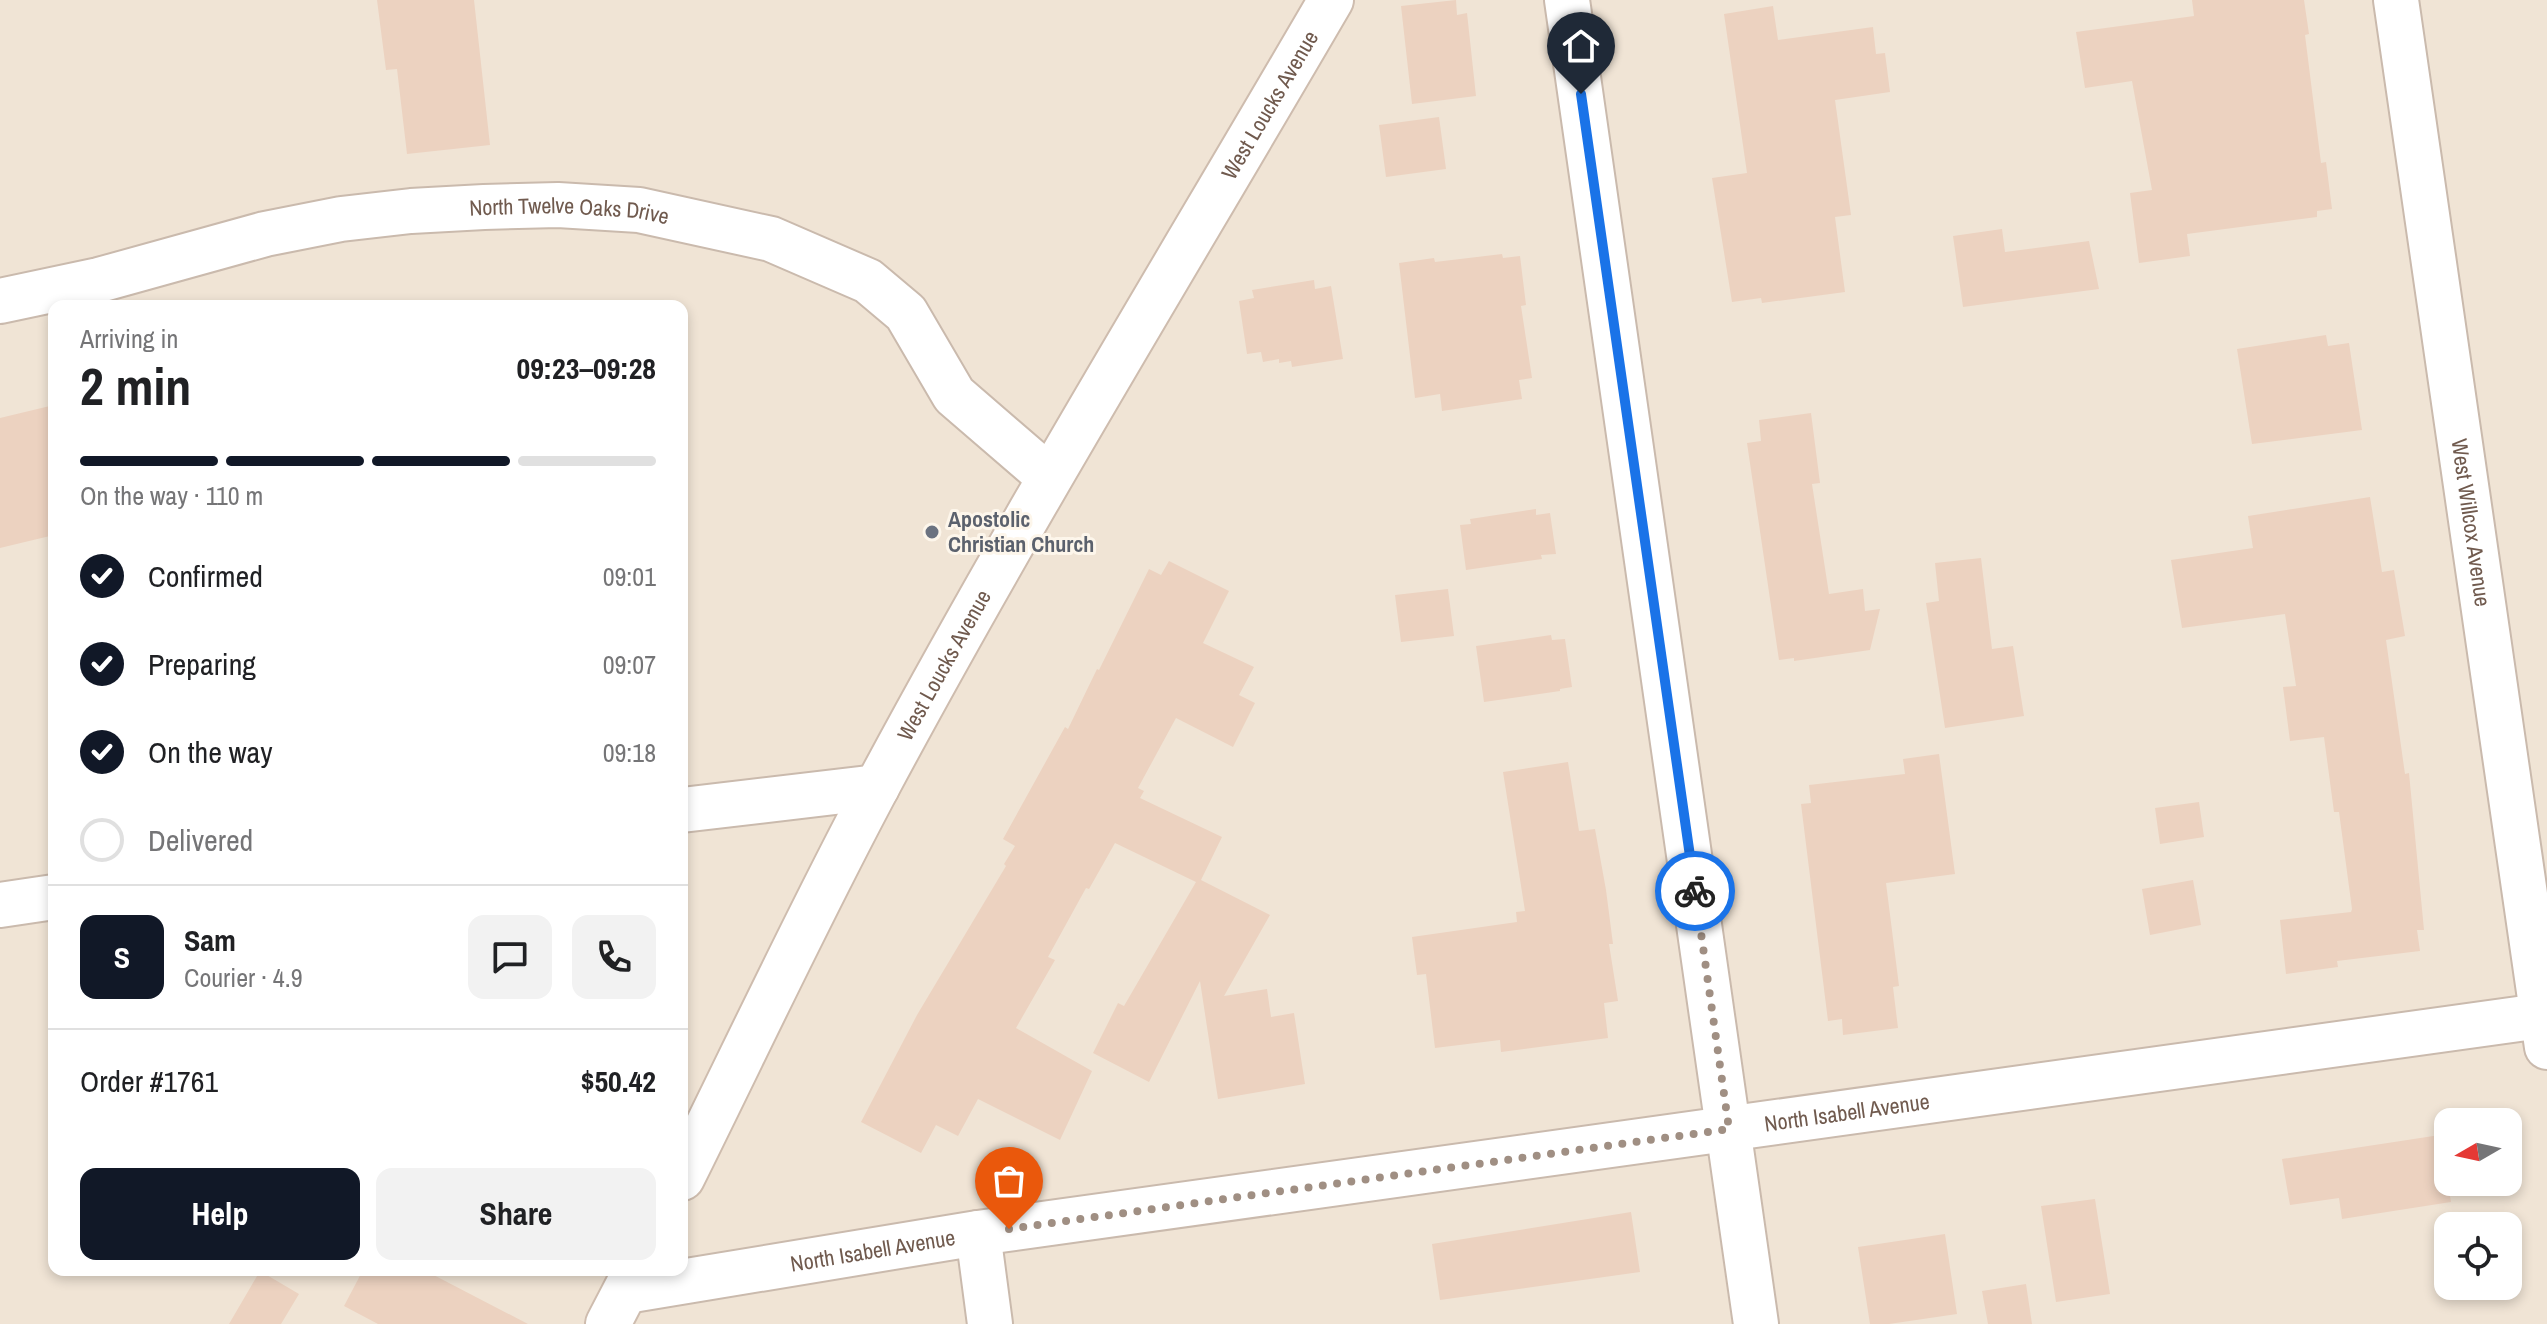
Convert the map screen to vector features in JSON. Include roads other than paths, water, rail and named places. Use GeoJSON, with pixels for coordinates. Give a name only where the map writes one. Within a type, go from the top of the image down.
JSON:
{"type":"FeatureCollection","features":[{"type":"Feature","properties":{"kind":"street","name":"West Loucks Avenue"},"geometry":{"type":"LineString","coordinates":[[688,1166],[877,787],[1049,477],[1199,228],[1331,0]]}},
{"type":"Feature","properties":{"kind":"street"},"geometry":{"type":"LineString","coordinates":[[1567,0],[1756,1324]]}},
{"type":"Feature","properties":{"kind":"street","name":"West Willcox Avenue"},"geometry":{"type":"LineString","coordinates":[[2396,0],[2546,1026]]}},
{"type":"Feature","properties":{"kind":"street","name":"North Twelve Oaks Drive"},"geometry":{"type":"LineString","coordinates":[[0,301],[99,280],[265,234],[341,219],[484,207],[558,205],[639,210],[771,239],[868,281],[906,313],[954,395],[1049,477]]}},
{"type":"Feature","properties":{"kind":"street"},"geometry":{"type":"LineString","coordinates":[[688,809],[877,787]]}},
{"type":"Feature","properties":{"kind":"street"},"geometry":{"type":"LineString","coordinates":[[0,905],[48,898]]}},
{"type":"Feature","properties":{"kind":"street","name":"North Isabell Avenue"},"geometry":{"type":"LineString","coordinates":[[624,1295],[978,1233],[1729,1129],[2546,1026]]}},
{"type":"Feature","properties":{"kind":"street"},"geometry":{"type":"LineString","coordinates":[[978,1233],[990,1324]]}},
{"type":"Feature","properties":{"kind":"place","name":"Apostolic Christian Church"},"geometry":{"type":"Point","coordinates":[932,532]}}]}
